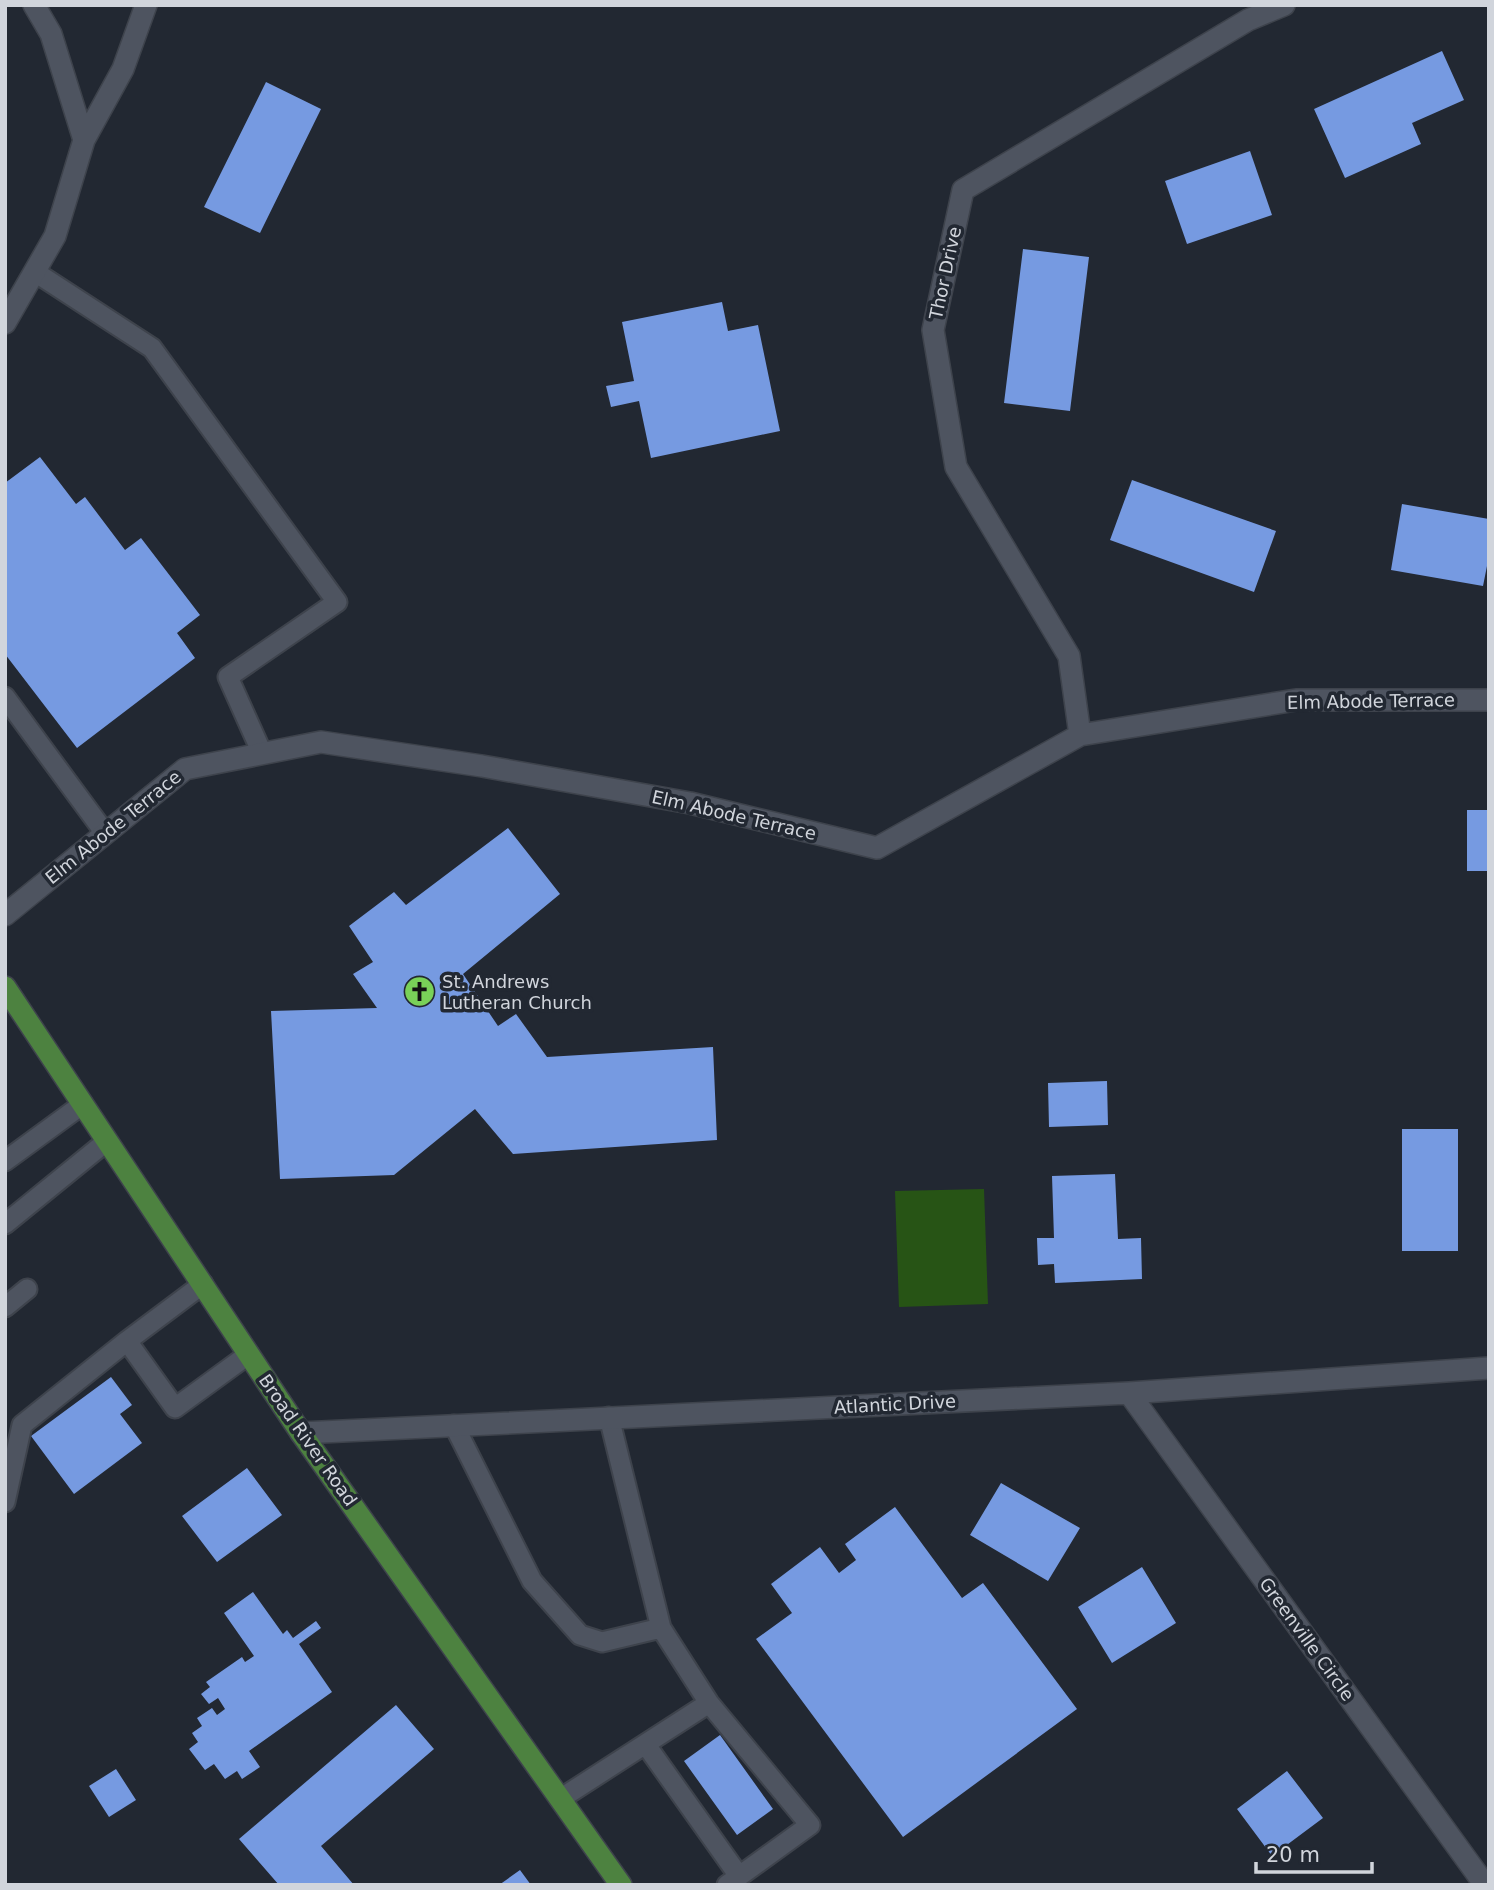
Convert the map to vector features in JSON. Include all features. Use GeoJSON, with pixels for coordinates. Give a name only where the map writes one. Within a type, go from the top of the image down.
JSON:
{"type":"FeatureCollection","features":[{"type":"Feature","properties":{"kind":"main road","name":"Broad River Road"},"geometry":{"type":"LineString","coordinates":[[5,987],[301,1433],[621,1885]]}},
{"type":"Feature","properties":{"kind":"street"},"geometry":{"type":"LineString","coordinates":[[34,5],[51,34],[84,140]]}},
{"type":"Feature","properties":{"kind":"street"},"geometry":{"type":"LineString","coordinates":[[5,323],[55,236],[84,140],[123,69],[146,5]]}},
{"type":"Feature","properties":{"kind":"street","name":"Thor Drive"},"geometry":{"type":"LineString","coordinates":[[1080,736],[1069,656],[956,467],[933,330],[963,191],[1248,20],[1284,5]]}},
{"type":"Feature","properties":{"kind":"street","name":"Elm Abode Terrace"},"geometry":{"type":"LineString","coordinates":[[5,915],[185,769],[321,742],[482,766],[690,803],[877,848],[1080,736],[1296,700],[1489,700]]}},
{"type":"Feature","properties":{"kind":"street","name":"Atlantic Drive"},"geometry":{"type":"LineString","coordinates":[[301,1433],[1129,1392],[1489,1367]]}},
{"type":"Feature","properties":{"kind":"street","name":"Greenville Circle"},"geometry":{"type":"LineString","coordinates":[[1129,1392],[1485,1885]]}},
{"type":"Feature","properties":{"kind":"lane"},"geometry":{"type":"LineString","coordinates":[[35,272],[152,348],[337,602],[228,677],[262,753]]}},
{"type":"Feature","properties":{"kind":"lane"},"geometry":{"type":"LineString","coordinates":[[5,698],[105,834]]}},
{"type":"Feature","properties":{"kind":"lane"},"geometry":{"type":"LineString","coordinates":[[5,1161],[83,1104]]}},
{"type":"Feature","properties":{"kind":"lane"},"geometry":{"type":"LineString","coordinates":[[6,1222],[107,1141]]}},
{"type":"Feature","properties":{"kind":"lane"},"geometry":{"type":"LineString","coordinates":[[5,1502],[22,1425],[203,1284]]}},
{"type":"Feature","properties":{"kind":"lane"},"geometry":{"type":"LineString","coordinates":[[5,1307],[27,1289]]}},
{"type":"Feature","properties":{"kind":"lane"},"geometry":{"type":"LineString","coordinates":[[127,1341],[176,1408],[249,1354]]}},
{"type":"Feature","properties":{"kind":"lane"},"geometry":{"type":"LineString","coordinates":[[609,1418],[661,1628],[709,1703],[810,1825],[733,1880],[646,1745]]}},
{"type":"Feature","properties":{"kind":"lane"},"geometry":{"type":"LineString","coordinates":[[454,1425],[532,1581],[580,1635],[602,1642],[661,1628]]}},
{"type":"Feature","properties":{"kind":"lane"},"geometry":{"type":"LineString","coordinates":[[561,1799],[709,1703]]}},
{"type":"Feature","properties":{"kind":"green space"},"geometry":{"type":"Polygon","coordinates":[[[984,1189],[988,1304],[899,1307],[895,1191],[984,1189]]]}},
{"type":"Feature","properties":{"kind":"building"},"geometry":{"type":"Polygon","coordinates":[[[1442,51],[1464,100],[1412,123],[1421,144],[1345,178],[1314,109],[1442,51]]]}},
{"type":"Feature","properties":{"kind":"building"},"geometry":{"type":"Polygon","coordinates":[[[266,82],[321,109],[260,233],[204,207],[266,82]]]}},
{"type":"Feature","properties":{"kind":"building"},"geometry":{"type":"Polygon","coordinates":[[[1250,151],[1272,215],[1187,244],[1165,181],[1250,151]]]}},
{"type":"Feature","properties":{"kind":"building"},"geometry":{"type":"Polygon","coordinates":[[[1023,249],[1089,257],[1070,411],[1004,403],[1023,249]]]}},
{"type":"Feature","properties":{"kind":"building"},"geometry":{"type":"Polygon","coordinates":[[[722,302],[728,331],[758,325],[780,431],[651,458],[639,401],[611,407],[606,386],[634,381],[622,322],[722,302]]]}},
{"type":"Feature","properties":{"kind":"building"},"geometry":{"type":"Polygon","coordinates":[[[40,457],[76,504],[85,497],[125,550],[141,538],[200,615],[177,633],[195,658],[77,748],[5,654],[5,483],[40,457]]]}},
{"type":"Feature","properties":{"kind":"building"},"geometry":{"type":"Polygon","coordinates":[[[1132,480],[1276,531],[1254,592],[1110,540],[1132,480]]]}},
{"type":"Feature","properties":{"kind":"building"},"geometry":{"type":"Polygon","coordinates":[[[1402,504],[1489,519],[1489,556],[1483,586],[1391,570],[1402,504]]]}},
{"type":"Feature","properties":{"kind":"building"},"geometry":{"type":"Polygon","coordinates":[[[1467,810],[1489,810],[1489,871],[1467,871],[1467,810]]]}},
{"type":"Feature","properties":{"kind":"building","name":"St. Andrews Lutheran Church"},"geometry":{"type":"Polygon","coordinates":[[[508,828],[560,894],[463,974],[498,1026],[516,1014],[547,1057],[713,1047],[717,1140],[513,1154],[475,1109],[394,1175],[280,1179],[271,1011],[377,1008],[353,974],[373,962],[349,926],[394,892],[406,905],[508,828]]]}},
{"type":"Feature","properties":{"kind":"building"},"geometry":{"type":"Polygon","coordinates":[[[1107,1081],[1108,1125],[1049,1127],[1048,1083],[1107,1081]]]}},
{"type":"Feature","properties":{"kind":"building"},"geometry":{"type":"Polygon","coordinates":[[[1402,1129],[1458,1129],[1458,1251],[1402,1251],[1402,1129]]]}},
{"type":"Feature","properties":{"kind":"building"},"geometry":{"type":"Polygon","coordinates":[[[1115,1174],[1118,1239],[1141,1238],[1142,1279],[1055,1283],[1054,1264],[1038,1265],[1037,1238],[1054,1238],[1052,1176],[1115,1174]]]}},
{"type":"Feature","properties":{"kind":"building"},"geometry":{"type":"Polygon","coordinates":[[[111,1377],[132,1405],[120,1414],[142,1443],[74,1494],[31,1436],[111,1377]]]}},
{"type":"Feature","properties":{"kind":"building"},"geometry":{"type":"Polygon","coordinates":[[[247,1468],[282,1515],[217,1562],[182,1516],[247,1468]]]}},
{"type":"Feature","properties":{"kind":"building"},"geometry":{"type":"Polygon","coordinates":[[[1001,1483],[1080,1528],[1048,1581],[970,1535],[1001,1483]]]}},
{"type":"Feature","properties":{"kind":"building"},"geometry":{"type":"Polygon","coordinates":[[[895,1507],[962,1598],[983,1583],[1077,1709],[903,1837],[756,1639],[792,1613],[771,1584],[820,1547],[839,1573],[856,1560],[845,1544],[895,1507]]]}},
{"type":"Feature","properties":{"kind":"building"},"geometry":{"type":"Polygon","coordinates":[[[1142,1567],[1176,1623],[1112,1663],[1078,1607],[1142,1567]]]}},
{"type":"Feature","properties":{"kind":"building"},"geometry":{"type":"Polygon","coordinates":[[[253,1592],[283,1634],[287,1630],[293,1638],[316,1621],[321,1628],[299,1644],[332,1692],[249,1751],[260,1767],[242,1779],[237,1771],[225,1779],[214,1764],[205,1770],[189,1749],[198,1742],[192,1733],[202,1726],[197,1718],[212,1708],[217,1715],[225,1709],[218,1698],[209,1704],[201,1694],[210,1687],[206,1682],[242,1657],[245,1662],[254,1656],[224,1613],[253,1592]]]}},
{"type":"Feature","properties":{"kind":"building"},"geometry":{"type":"Polygon","coordinates":[[[396,1705],[434,1749],[321,1846],[354,1885],[279,1885],[239,1839],[396,1705]]]}},
{"type":"Feature","properties":{"kind":"building"},"geometry":{"type":"Polygon","coordinates":[[[720,1735],[773,1809],[737,1835],[684,1761],[720,1735]]]}},
{"type":"Feature","properties":{"kind":"building"},"geometry":{"type":"Polygon","coordinates":[[[116,1769],[136,1800],[109,1817],[89,1786],[116,1769]]]}},
{"type":"Feature","properties":{"kind":"building"},"geometry":{"type":"Polygon","coordinates":[[[1287,1771],[1323,1818],[1272,1856],[1237,1809],[1287,1771]]]}},
{"type":"Feature","properties":{"kind":"building"},"geometry":{"type":"Polygon","coordinates":[[[520,1870],[531,1885],[499,1885],[520,1870]]]}},
{"type":"Feature","properties":{"kind":"place","name":"St. Andrews Lutheran Church"},"geometry":{"type":"Point","coordinates":[419,991]}}]}
